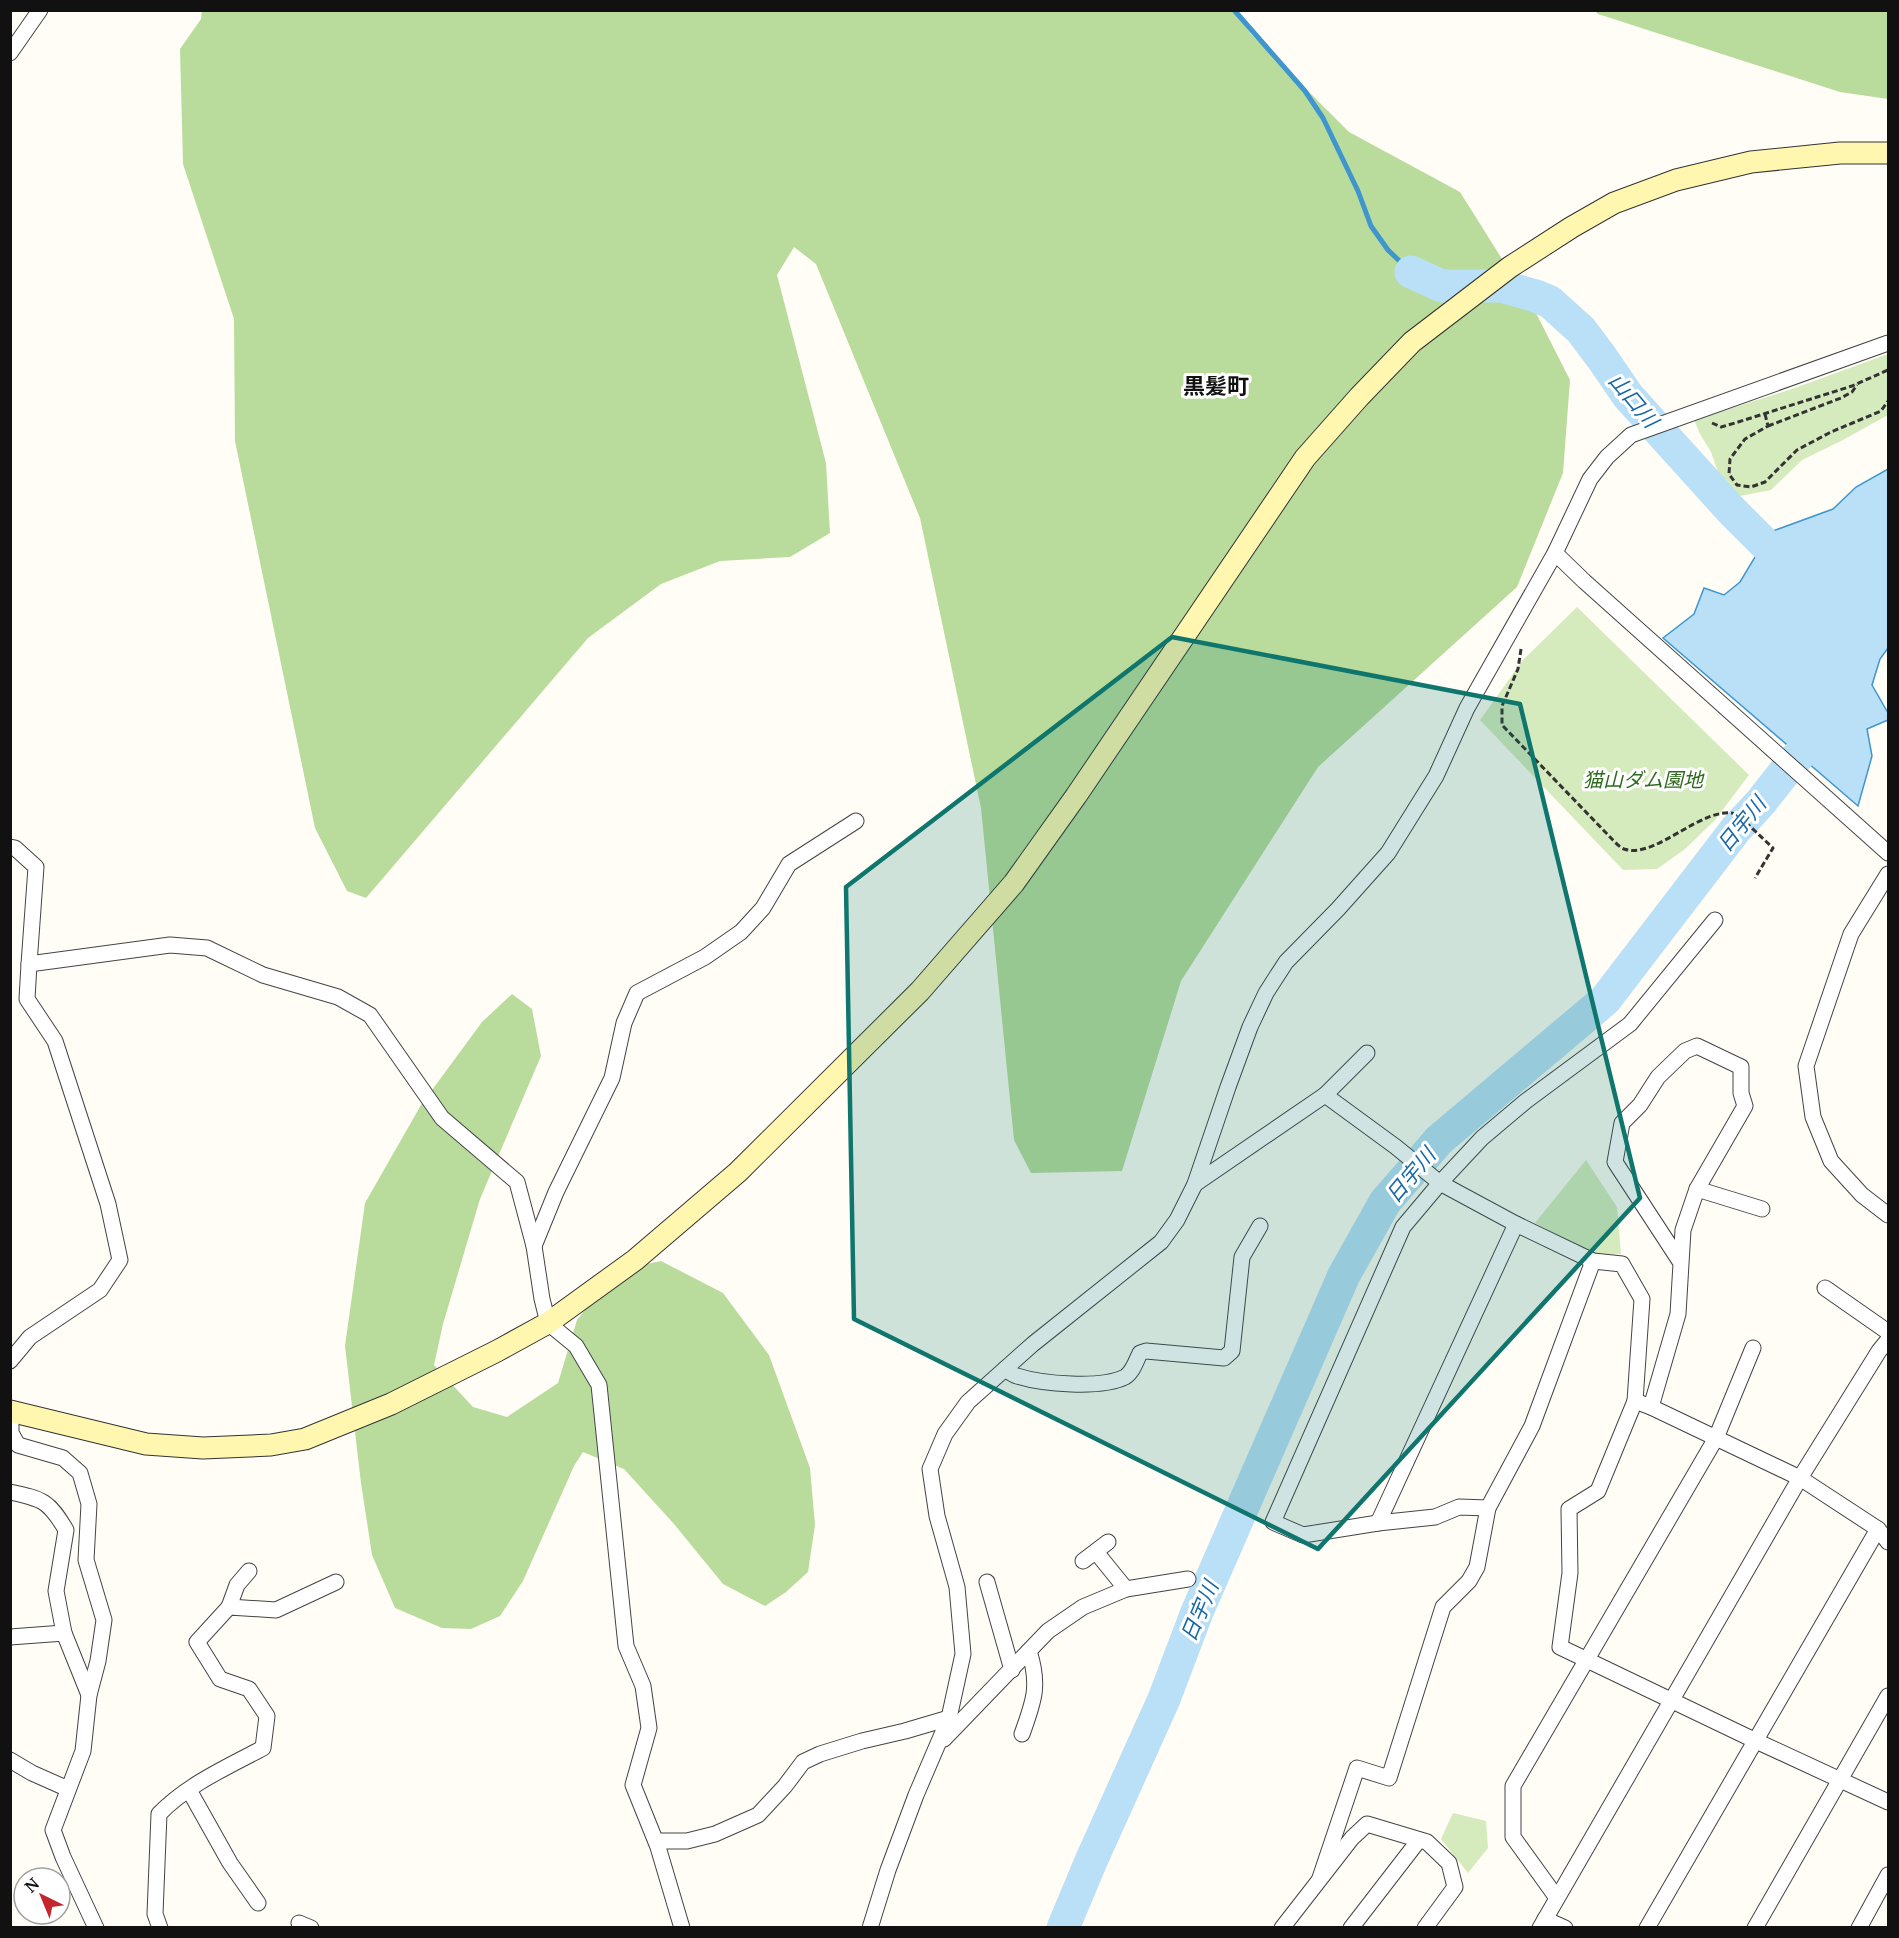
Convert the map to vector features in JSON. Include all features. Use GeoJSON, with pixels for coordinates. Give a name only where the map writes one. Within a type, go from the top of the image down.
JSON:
{"type":"FeatureCollection","features":[{"type":"Feature","properties":{"kind":"street"},"geometry":{"type":"LineString","coordinates":[[10,53],[40,10]]}},
{"type":"Feature","properties":{"kind":"street"},"geometry":{"type":"LineString","coordinates":[[96,1928],[53,1830],[83,1751],[89,1695],[98,1662],[104,1620],[86,1560],[89,1504],[80,1473],[63,1458],[18,1445],[10,1433],[11,1411],[146,1444],[203,1448],[271,1445],[304,1439],[391,1404],[548,1323],[635,1260],[738,1172],[920,991],[1014,883],[1076,796],[1305,458],[1412,342],[1510,267],[1614,203],[1676,180],[1751,162],[1840,153],[1888,153]]}},
{"type":"Feature","properties":{"kind":"street"},"geometry":{"type":"LineString","coordinates":[[870,1928],[888,1870],[949,1718],[963,1654],[957,1587],[937,1516],[930,1469],[945,1434],[968,1402],[1161,1242],[1177,1220],[1195,1184],[1227,1088],[1250,1027],[1266,993],[1286,962],[1388,853],[1436,776],[1467,708],[1555,553],[1590,479],[1607,458],[1631,435],[1888,343]]}},
{"type":"Feature","properties":{"kind":"street"},"geometry":{"type":"LineString","coordinates":[[1555,553],[1887,852]]}},
{"type":"Feature","properties":{"kind":"street"},"geometry":{"type":"LineString","coordinates":[[534,1246],[556,1192],[612,1078],[624,1023],[637,993],[705,957],[741,932],[763,908],[789,864],[856,821]]}},
{"type":"Feature","properties":{"kind":"street"},"geometry":{"type":"LineString","coordinates":[[10,847],[15,848],[36,867],[27,999],[55,1041],[108,1203],[120,1260],[100,1290],[30,1337],[10,1361]]}},
{"type":"Feature","properties":{"kind":"street"},"geometry":{"type":"LineString","coordinates":[[1888,874],[1851,934],[1806,1066],[1813,1117],[1831,1161],[1862,1196],[1888,1215]]}},
{"type":"Feature","properties":{"kind":"street"},"geometry":{"type":"LineString","coordinates":[[1488,1508],[1459,1507],[1435,1517],[1303,1535],[1274,1522],[1403,1227],[1482,1138],[1526,1101],[1630,1024],[1715,920]]}},
{"type":"Feature","properties":{"kind":"street"},"geometry":{"type":"LineString","coordinates":[[29,964],[170,945],[207,948],[263,975],[338,996],[370,1015],[442,1118],[517,1182],[534,1246],[548,1323],[576,1346],[599,1385],[626,1646],[643,1686],[649,1728],[633,1785],[656,1841],[682,1928]]}},
{"type":"Feature","properties":{"kind":"street"},"geometry":{"type":"LineString","coordinates":[[1651,1407],[1678,1314],[1682,1263],[1683,1230],[1697,1189],[1744,1106],[1740,1080],[1741,1067],[1697,1046],[1685,1051],[1658,1077],[1640,1105],[1622,1123],[1615,1162],[1682,1263]]}},
{"type":"Feature","properties":{"kind":"street"},"geometry":{"type":"LineString","coordinates":[[1195,1184],[1325,1095],[1367,1053]]}},
{"type":"Feature","properties":{"kind":"street"},"geometry":{"type":"LineString","coordinates":[[1325,1095],[1396,1147],[1440,1183],[1593,1262],[1622,1264],[1642,1299],[1635,1401],[1598,1491],[1569,1509],[1570,1573],[1560,1647],[1888,1802]]}},
{"type":"Feature","properties":{"kind":"street"},"geometry":{"type":"LineString","coordinates":[[1697,1189],[1762,1209]]}},
{"type":"Feature","properties":{"kind":"street"},"geometry":{"type":"LineString","coordinates":[[1378,1523],[1516,1224]]}},
{"type":"Feature","properties":{"kind":"street"},"geometry":{"type":"LineString","coordinates":[[1005,1369],[1015,1376],[1036,1380],[1068,1384],[1096,1383],[1123,1377],[1130,1372],[1140,1353],[1146,1351],[1224,1358],[1232,1351],[1242,1257],[1260,1226]]}},
{"type":"Feature","properties":{"kind":"street"},"geometry":{"type":"LineString","coordinates":[[1320,1878],[1357,1768],[1389,1778],[1443,1607],[1469,1581],[1477,1567],[1488,1508],[1532,1426],[1593,1262]]}},
{"type":"Feature","properties":{"kind":"street"},"geometry":{"type":"LineString","coordinates":[[1825,1288],[1888,1332]]}},
{"type":"Feature","properties":{"kind":"street"},"geometry":{"type":"LineString","coordinates":[[1565,1928],[1543,1923],[1800,1478],[1888,1340]]}},
{"type":"Feature","properties":{"kind":"street"},"geometry":{"type":"LineString","coordinates":[[1557,1898],[1513,1837],[1513,1786],[1716,1438],[1753,1348]]}},
{"type":"Feature","properties":{"kind":"street"},"geometry":{"type":"LineString","coordinates":[[1635,1401],[1800,1478],[1878,1529],[1888,1542]]}},
{"type":"Feature","properties":{"kind":"street"},"geometry":{"type":"LineString","coordinates":[[10,1492],[35,1497],[54,1509],[66,1530],[56,1591],[64,1633],[89,1695]]}},
{"type":"Feature","properties":{"kind":"street"},"geometry":{"type":"LineString","coordinates":[[1647,1928],[1878,1529]]}},
{"type":"Feature","properties":{"kind":"street"},"geometry":{"type":"LineString","coordinates":[[1096,1552],[1126,1589]]}},
{"type":"Feature","properties":{"kind":"street"},"geometry":{"type":"LineString","coordinates":[[160,1928],[155,1914],[159,1814],[172,1801],[189,1790],[263,1748],[267,1716],[249,1689],[220,1679],[197,1642],[229,1607],[237,1585],[249,1570]]}},
{"type":"Feature","properties":{"kind":"street"},"geometry":{"type":"LineString","coordinates":[[936,1748],[1048,1631],[1083,1607],[1126,1589],[1188,1579]]}},
{"type":"Feature","properties":{"kind":"street"},"geometry":{"type":"LineString","coordinates":[[229,1607],[276,1610],[336,1582]]}},
{"type":"Feature","properties":{"kind":"street"},"geometry":{"type":"LineString","coordinates":[[987,1582],[1012,1670]]}},
{"type":"Feature","properties":{"kind":"street"},"geometry":{"type":"LineString","coordinates":[[10,1637],[64,1633]]}},
{"type":"Feature","properties":{"kind":"street"},"geometry":{"type":"LineString","coordinates":[[1022,1734],[1034,1703],[1036,1672],[1029,1651]]}},
{"type":"Feature","properties":{"kind":"street"},"geometry":{"type":"LineString","coordinates":[[1755,1928],[1888,1696]]}},
{"type":"Feature","properties":{"kind":"street"},"geometry":{"type":"LineString","coordinates":[[656,1841],[687,1841],[715,1834],[758,1815],[785,1786],[803,1762],[820,1754],[949,1718]]}},
{"type":"Feature","properties":{"kind":"street"},"geometry":{"type":"LineString","coordinates":[[10,1760],[68,1789]]}},
{"type":"Feature","properties":{"kind":"street"},"geometry":{"type":"LineString","coordinates":[[189,1790],[230,1863],[258,1903]]}},
{"type":"Feature","properties":{"kind":"street"},"geometry":{"type":"LineString","coordinates":[[1282,1928],[1352,1838],[1367,1824],[1427,1842],[1449,1863],[1455,1887],[1425,1928]]}},
{"type":"Feature","properties":{"kind":"street"},"geometry":{"type":"LineString","coordinates":[[1351,1928],[1357,1908],[1419,1840]]}},
{"type":"Feature","properties":{"kind":"street"},"geometry":{"type":"LineString","coordinates":[[1859,1928],[1888,1875]]}},
{"type":"Feature","properties":{"kind":"path"},"geometry":{"type":"LineString","coordinates":[[1698,411],[1713,424],[1721,426],[1858,383],[1888,370]]}},
{"type":"Feature","properties":{"kind":"path"},"geometry":{"type":"LineString","coordinates":[[1858,383],[1852,392],[1841,399],[1768,426],[1745,439],[1730,459],[1729,474],[1737,485],[1751,487],[1766,482],[1797,450],[1831,432],[1881,411],[1888,401]]}},
{"type":"Feature","properties":{"kind":"path"},"geometry":{"type":"LineString","coordinates":[[1765,414],[1768,426]]}},
{"type":"Feature","properties":{"kind":"path"},"geometry":{"type":"LineString","coordinates":[[1515,624],[1521,647],[1518,669],[1502,706],[1502,725],[1623,849],[1643,850],[1707,818],[1729,812],[1737,814],[1773,848],[1755,878]]}},
{"type":"Feature","properties":{"kind":"highlighted area"},"geometry":{"type":"Polygon","coordinates":[[[1172,637],[1520,704],[1640,1198],[1318,1549],[854,1319],[846,887],[1172,637]]]}},
{"type":"Feature","properties":{"kind":"green space"},"geometry":{"type":"Polygon","coordinates":[[[202,10],[1234,11],[1251,34],[1349,132],[1460,192],[1536,313],[1570,380],[1563,473],[1517,587],[1318,767],[1181,981],[1122,1171],[1031,1173],[1014,1140],[981,808],[920,518],[816,264],[794,247],[777,275],[826,463],[830,533],[790,557],[720,561],[661,584],[588,638],[366,898],[347,891],[315,828],[235,441],[234,319],[183,164],[180,49],[201,19],[202,10]]]}},
{"type":"Feature","properties":{"kind":"green space"},"geometry":{"type":"Polygon","coordinates":[[[1595,11],[1888,11],[1888,99],[1840,92],[1598,14],[1595,11]]]}},
{"type":"Feature","properties":{"kind":"green space"},"geometry":{"type":"Polygon","coordinates":[[[1888,354],[1888,415],[1802,460],[1771,490],[1740,496],[1721,481],[1711,452],[1694,420],[1792,389],[1888,354]]]}},
{"type":"Feature","properties":{"kind":"green space","name":"猫山ダム園地"},"geometry":{"type":"Polygon","coordinates":[[[1577,607],[1749,775],[1715,820],[1685,849],[1657,869],[1623,870],[1480,720],[1523,660],[1577,607]]]}},
{"type":"Feature","properties":{"kind":"green space"},"geometry":{"type":"Polygon","coordinates":[[[512,994],[532,1009],[541,1056],[480,1199],[443,1324],[434,1365],[473,1407],[507,1417],[558,1383],[577,1320],[615,1271],[661,1261],[723,1293],[769,1355],[810,1468],[815,1525],[808,1572],[786,1592],[765,1606],[723,1584],[674,1524],[624,1469],[583,1452],[574,1466],[523,1581],[500,1616],[471,1629],[442,1628],[395,1608],[372,1555],[345,1346],[365,1203],[421,1105],[482,1022],[512,994]]]}},
{"type":"Feature","properties":{"kind":"green space"},"geometry":{"type":"Polygon","coordinates":[[[1586,1160],[1617,1207],[1621,1254],[1596,1255],[1535,1223],[1586,1160]]]}},
{"type":"Feature","properties":{"kind":"green space"},"geometry":{"type":"Polygon","coordinates":[[[1453,1813],[1486,1821],[1488,1848],[1468,1873],[1441,1839],[1453,1813]]]}},
{"type":"Feature","properties":{"kind":"water"},"geometry":{"type":"Polygon","coordinates":[[[1888,469],[1888,648],[1880,659],[1872,685],[1888,713],[1888,720],[1867,729],[1872,756],[1858,806],[1663,638],[1694,614],[1704,588],[1724,595],[1740,582],[1770,532],[1833,509],[1856,487],[1888,469]]]}},
{"type":"Feature","properties":{"kind":"waterway"},"geometry":{"type":"LineString","coordinates":[[1234,10],[1305,91],[1323,118],[1358,191],[1371,226],[1388,250],[1411,272]]}},
{"type":"Feature","properties":{"kind":"waterway","name":"山口川"},"geometry":{"type":"LineString","coordinates":[[1411,272],[1442,286],[1501,286],[1550,302],[1581,330],[1628,396],[1731,510],[1794,573]]}},
{"type":"Feature","properties":{"kind":"waterway","name":"日宇川"},"geometry":{"type":"LineString","coordinates":[[1063,1928],[1164,1699],[1197,1612],[1344,1275],[1385,1202],[1439,1140],[1605,1000],[1736,829],[1811,741],[1810,716]]}},
{"type":"Feature","properties":{"kind":"district","name":"黒髪町"},"geometry":{"type":"Point","coordinates":[1216,385]}}]}
